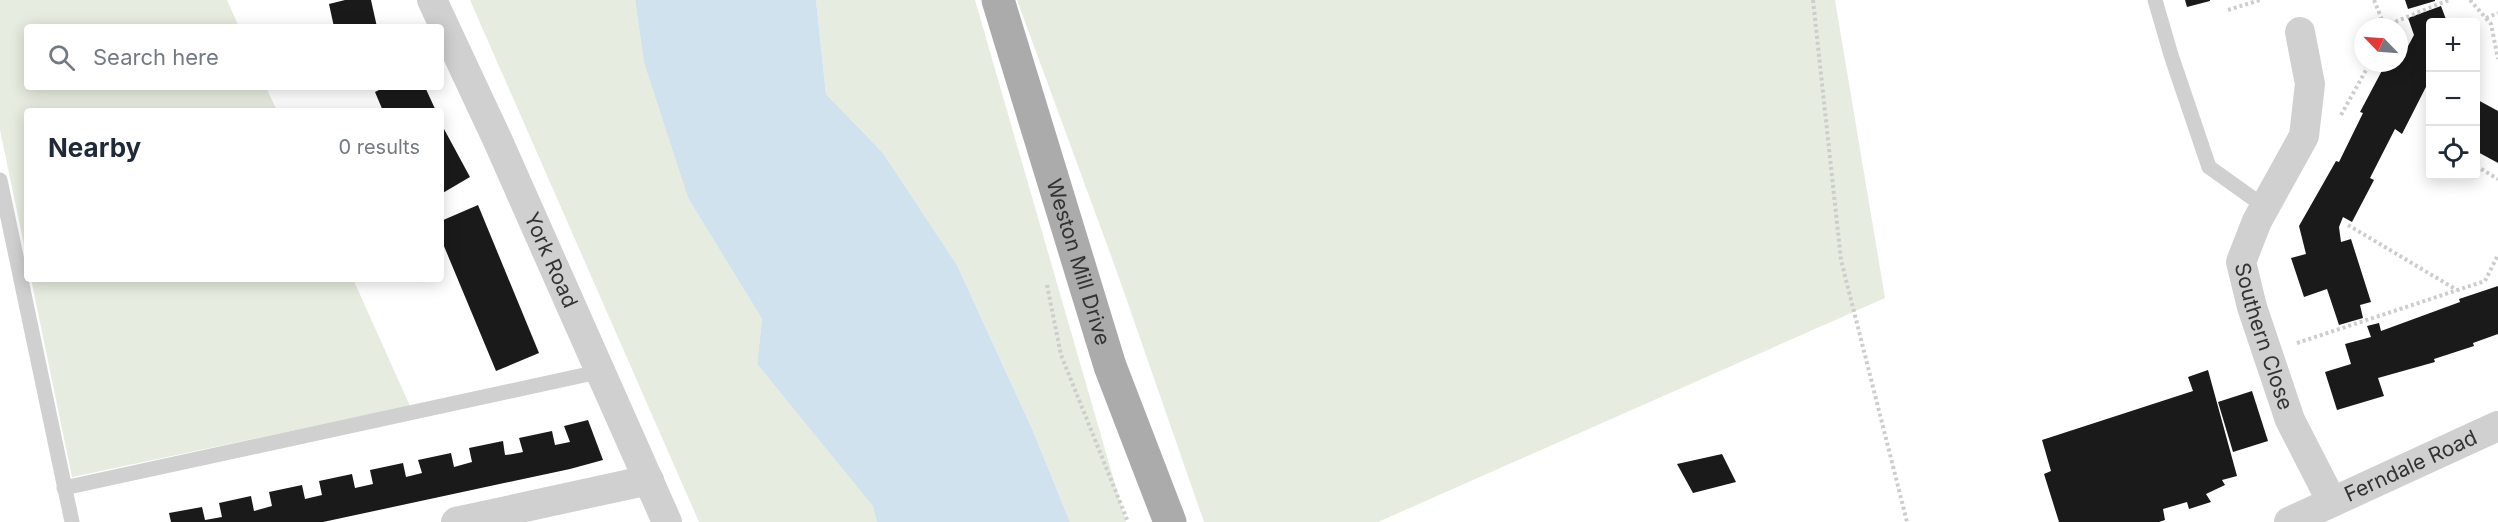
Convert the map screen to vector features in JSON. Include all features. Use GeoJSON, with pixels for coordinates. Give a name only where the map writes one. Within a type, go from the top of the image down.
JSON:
{"type":"FeatureCollection","features":[{"type":"Feature","properties":{"kind":"main road","name":"Weston Mill Drive"},"geometry":{"type":"LineString","coordinates":[[998,0],[1110,366],[1170,522]]}},
{"type":"Feature","properties":{"kind":"street","name":"York Road"},"geometry":{"type":"LineString","coordinates":[[432,0],[443,24]]}},
{"type":"Feature","properties":{"kind":"street","name":"York Road"},"geometry":{"type":"LineString","coordinates":[[444,26],[498,141],[598,372],[667,522]]}},
{"type":"Feature","properties":{"kind":"street","name":"Southern Close"},"geometry":{"type":"LineString","coordinates":[[2300,32],[2310,84],[2304,136],[2265,207],[2241,262],[2252,307],[2290,420],[2309,515]]}},
{"type":"Feature","properties":{"kind":"street","name":"Ferndale Road"},"geometry":{"type":"LineString","coordinates":[[2309,515],[2498,426]]}},
{"type":"Feature","properties":{"kind":"street"},"geometry":{"type":"LineString","coordinates":[[456,522],[649,480]]}},
{"type":"Feature","properties":{"kind":"lane"},"geometry":{"type":"LineString","coordinates":[[2155,0],[2170,56],[2209,167],[2265,207]]}},
{"type":"Feature","properties":{"kind":"lane"},"geometry":{"type":"LineString","coordinates":[[0,180],[72,522]]}},
{"type":"Feature","properties":{"kind":"lane"},"geometry":{"type":"LineString","coordinates":[[64,488],[598,372]]}},
{"type":"Feature","properties":{"kind":"path"},"geometry":{"type":"LineString","coordinates":[[1813,0],[1841,260],[1906,522]]}},
{"type":"Feature","properties":{"kind":"path"},"geometry":{"type":"LineString","coordinates":[[2228,10],[2260,0]]}},
{"type":"Feature","properties":{"kind":"path"},"geometry":{"type":"LineString","coordinates":[[2374,0],[2381,18]]}},
{"type":"Feature","properties":{"kind":"path"},"geometry":{"type":"LineString","coordinates":[[2404,18],[2449,0]]}},
{"type":"Feature","properties":{"kind":"path"},"geometry":{"type":"LineString","coordinates":[[2470,0],[2491,24],[2498,58]]}},
{"type":"Feature","properties":{"kind":"path"},"geometry":{"type":"LineString","coordinates":[[2486,18],[2498,13]]}},
{"type":"Feature","properties":{"kind":"path"},"geometry":{"type":"LineString","coordinates":[[2341,115],[2365,72]]}},
{"type":"Feature","properties":{"kind":"path"},"geometry":{"type":"LineString","coordinates":[[2480,169],[2498,179]]}},
{"type":"Feature","properties":{"kind":"path"},"geometry":{"type":"LineString","coordinates":[[2348,225],[2458,291]]}},
{"type":"Feature","properties":{"kind":"path"},"geometry":{"type":"LineString","coordinates":[[2301,342],[2485,281],[2498,255]]}},
{"type":"Feature","properties":{"kind":"shaded area"},"geometry":{"type":"Polygon","coordinates":[[[0,0],[227,0],[238,24],[24,24],[24,90],[267,90],[276,108],[24,108],[24,245],[0,130],[0,0]]]}},
{"type":"Feature","properties":{"kind":"shaded area"},"geometry":{"type":"Polygon","coordinates":[[[470,0],[635,0],[644,63],[688,198],[762,319],[757,364],[874,506],[877,522],[699,522],[470,0]]]}},
{"type":"Feature","properties":{"kind":"shaded area"},"geometry":{"type":"Polygon","coordinates":[[[816,0],[975,0],[1126,522],[1070,522],[1033,431],[957,265],[883,153],[826,94],[816,0]]]}},
{"type":"Feature","properties":{"kind":"shaded area"},"geometry":{"type":"Polygon","coordinates":[[[1017,0],[1835,0],[1885,298],[1378,522],[1204,522],[1117,272],[1017,0]]]}},
{"type":"Feature","properties":{"kind":"shaded area"},"geometry":{"type":"Polygon","coordinates":[[[32,282],[354,282],[410,406],[72,477],[32,282]]]}},
{"type":"Feature","properties":{"kind":"water"},"geometry":{"type":"Polygon","coordinates":[[[635,0],[816,0],[826,94],[883,153],[957,265],[1033,431],[1070,522],[877,522],[873,506],[757,364],[762,319],[688,198],[644,63],[635,0]]]}},
{"type":"Feature","properties":{"kind":"building"},"geometry":{"type":"Polygon","coordinates":[[[345,0],[371,0],[376,24],[333,24],[329,4],[345,0]]]}},
{"type":"Feature","properties":{"kind":"building"},"geometry":{"type":"Polygon","coordinates":[[[2185,0],[2210,0],[2210,1],[2187,7],[2185,0]]]}},
{"type":"Feature","properties":{"kind":"building"},"geometry":{"type":"Polygon","coordinates":[[[2405,0],[2435,0],[2435,1],[2408,9],[2405,0]]]}},
{"type":"Feature","properties":{"kind":"building"},"geometry":{"type":"Polygon","coordinates":[[[2441,6],[2446,18],[2426,18],[2426,87],[2402,134],[2395,129],[2370,178],[2374,180],[2352,222],[2343,217],[2339,227],[2341,242],[2351,239],[2371,302],[2360,305],[2363,318],[2339,325],[2327,289],[2304,297],[2291,258],[2306,254],[2299,226],[2336,161],[2339,162],[2363,113],[2360,112],[2381,72],[2408,72],[2408,46],[2414,35],[2408,18],[2441,6]]]}},
{"type":"Feature","properties":{"kind":"building"},"geometry":{"type":"Polygon","coordinates":[[[379,90],[426,90],[435,108],[382,108],[375,92],[379,90]]]}},
{"type":"Feature","properties":{"kind":"building"},"geometry":{"type":"Polygon","coordinates":[[[2480,101],[2498,111],[2498,163],[2480,153],[2480,101]]]}},
{"type":"Feature","properties":{"kind":"building"},"geometry":{"type":"Polygon","coordinates":[[[444,129],[470,177],[444,192],[444,129]]]}},
{"type":"Feature","properties":{"kind":"building"},"geometry":{"type":"Polygon","coordinates":[[[478,205],[539,353],[496,371],[444,246],[444,220],[478,205]]]}},
{"type":"Feature","properties":{"kind":"building"},"geometry":{"type":"Polygon","coordinates":[[[2498,286],[2498,334],[2473,343],[2474,346],[2434,359],[2435,362],[2378,378],[2384,396],[2337,410],[2325,372],[2351,364],[2345,344],[2371,337],[2367,326],[2379,323],[2381,331],[2460,302],[2459,299],[2498,286]]]}},
{"type":"Feature","properties":{"kind":"building"},"geometry":{"type":"Polygon","coordinates":[[[2208,370],[2237,476],[2222,480],[2225,485],[2206,494],[2211,502],[2189,509],[2187,502],[2163,509],[2165,520],[2159,522],[2059,522],[2044,474],[2051,471],[2042,440],[2193,391],[2188,377],[2208,370]]]}},
{"type":"Feature","properties":{"kind":"building"},"geometry":{"type":"Polygon","coordinates":[[[2252,391],[2268,441],[2233,452],[2218,402],[2252,391]]]}},
{"type":"Feature","properties":{"kind":"building"},"geometry":{"type":"Polygon","coordinates":[[[588,420],[603,460],[570,469],[323,522],[171,522],[169,513],[202,507],[205,520],[222,517],[219,503],[251,496],[254,511],[272,506],[269,492],[302,485],[305,499],[322,495],[319,481],[352,474],[355,488],[373,484],[370,470],[403,463],[406,477],[422,473],[418,460],[451,453],[454,467],[472,462],[469,448],[503,441],[505,455],[523,452],[519,438],[552,431],[555,445],[570,442],[564,426],[588,420]]]}},
{"type":"Feature","properties":{"kind":"building"},"geometry":{"type":"Polygon","coordinates":[[[1722,454],[1736,482],[1693,493],[1677,464],[1722,454]]]}}]}
